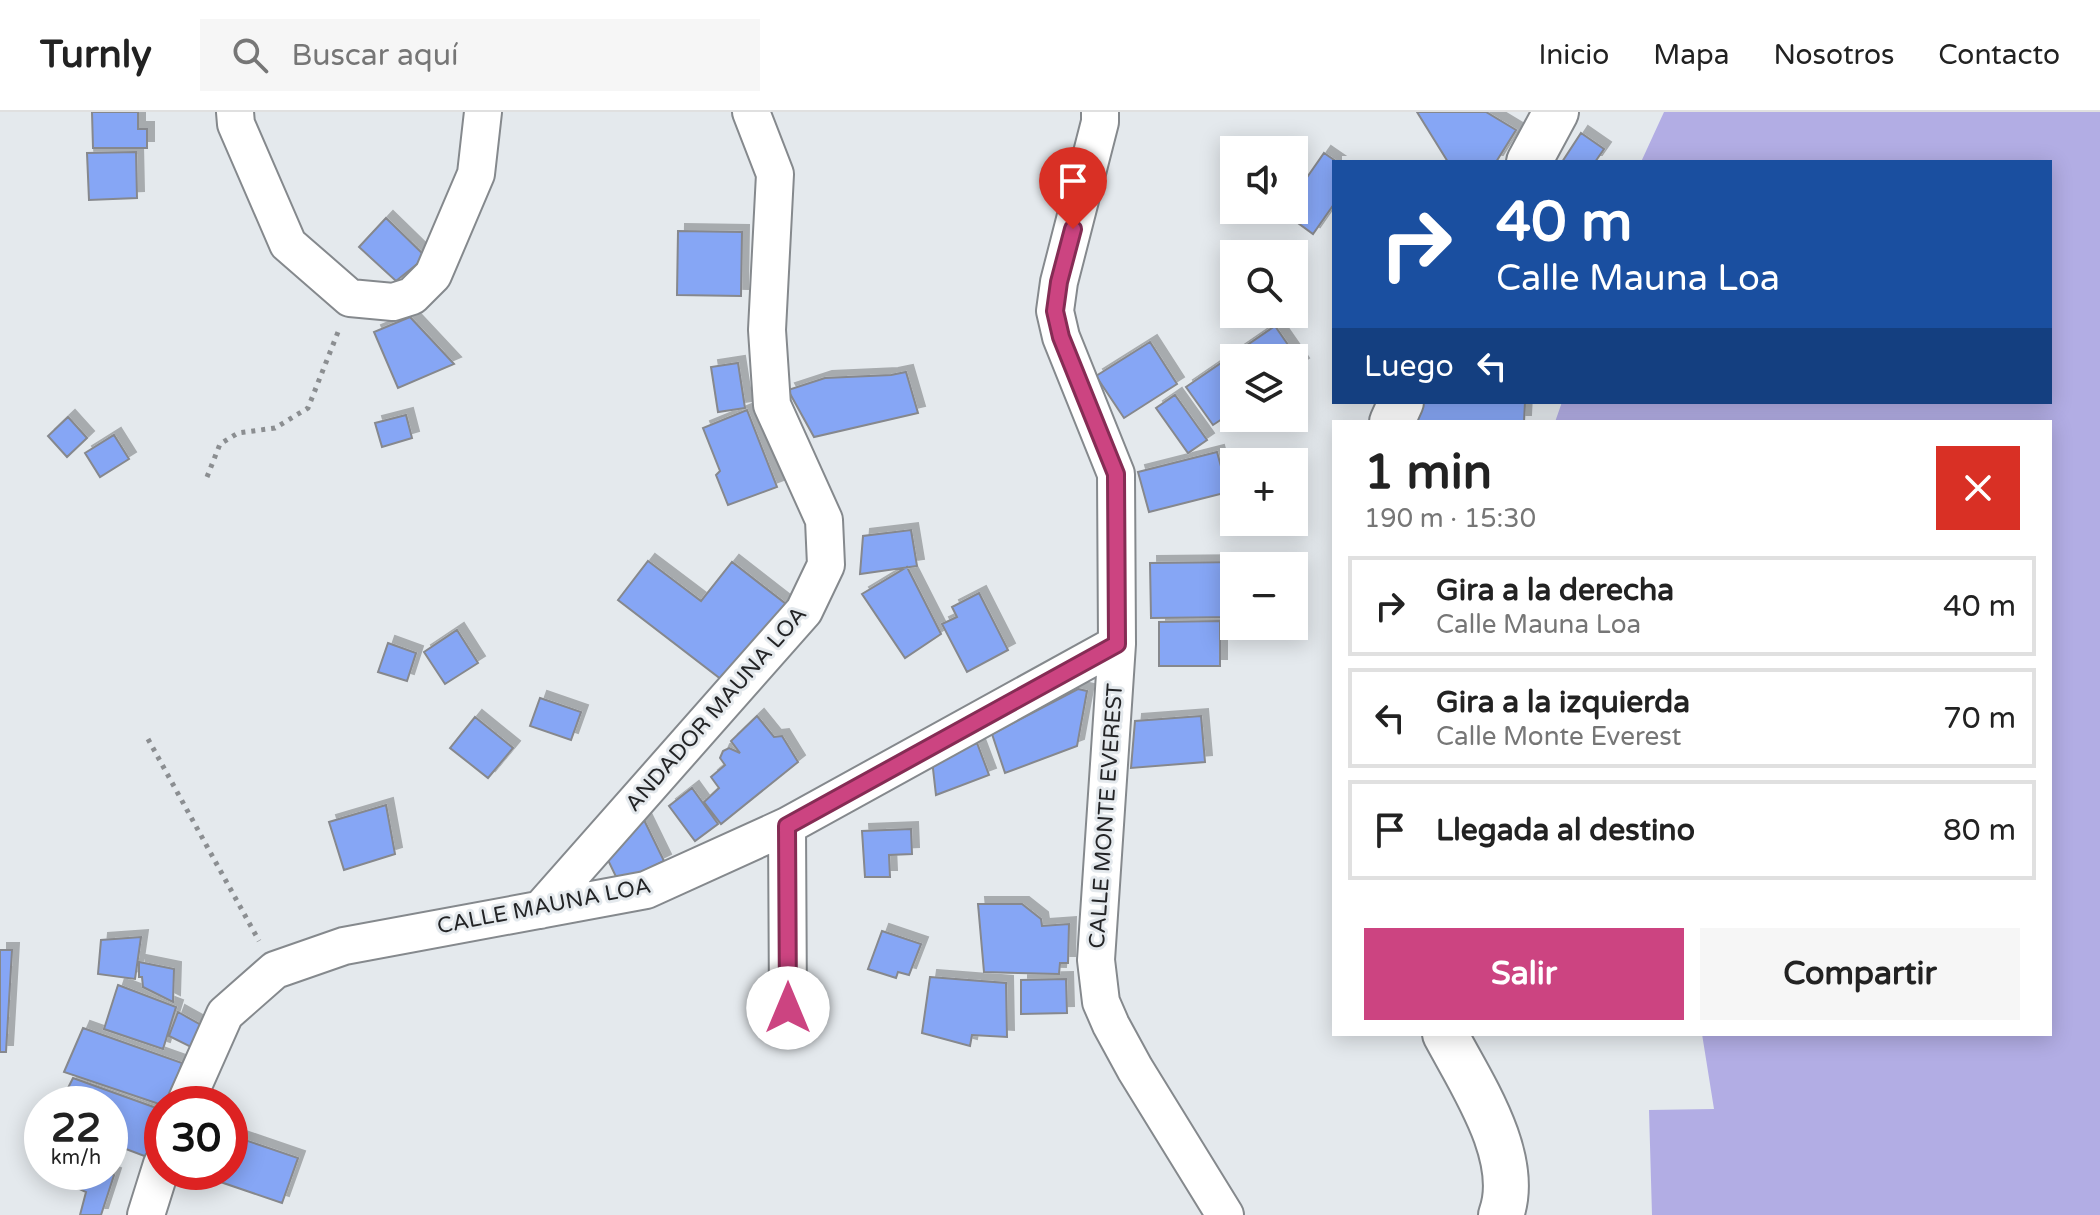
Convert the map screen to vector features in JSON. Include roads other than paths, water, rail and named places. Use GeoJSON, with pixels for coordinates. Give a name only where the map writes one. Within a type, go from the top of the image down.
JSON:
{"type":"FeatureCollection","features":[{"type":"Feature","properties":{"kind":"street"},"geometry":{"type":"LineString","coordinates":[[235,112],[236,124],[288,244],[350,298],[393,302],[412,296],[433,275],[476,174],[483,112]]}},
{"type":"Feature","properties":{"kind":"street","name":"ANDADOR MAUNA LOA"},"geometry":{"type":"LineString","coordinates":[[540,910],[804,611],[826,565],[824,520],[772,405],[767,330],[775,174],[751,112]]}},
{"type":"Feature","properties":{"kind":"street","name":"CALLE MONTE EVEREST"},"geometry":{"type":"LineString","coordinates":[[1100,112],[1059,282],[1055,311],[1061,337],[1116,474],[1117,644],[1096,960],[1101,1002],[1135,1069],[1225,1215]]}},
{"type":"Feature","properties":{"kind":"street"},"geometry":{"type":"LineString","coordinates":[[1530,160],[1556,112]]}},
{"type":"Feature","properties":{"kind":"street","name":"CALLE MAUNA LOA"},"geometry":{"type":"LineString","coordinates":[[193,1086],[225,1014],[275,970],[344,946],[646,890],[787,826],[1117,644]]}},
{"type":"Feature","properties":{"kind":"street"},"geometry":{"type":"LineString","coordinates":[[787,826],[788,1008]]}},
{"type":"Feature","properties":{"kind":"street"},"geometry":{"type":"LineString","coordinates":[[1446,1036],[1487,1115],[1502,1152],[1507,1187],[1501,1215]]}},
{"type":"Feature","properties":{"kind":"street"},"geometry":{"type":"LineString","coordinates":[[146,1215],[154,1190]]}}]}
